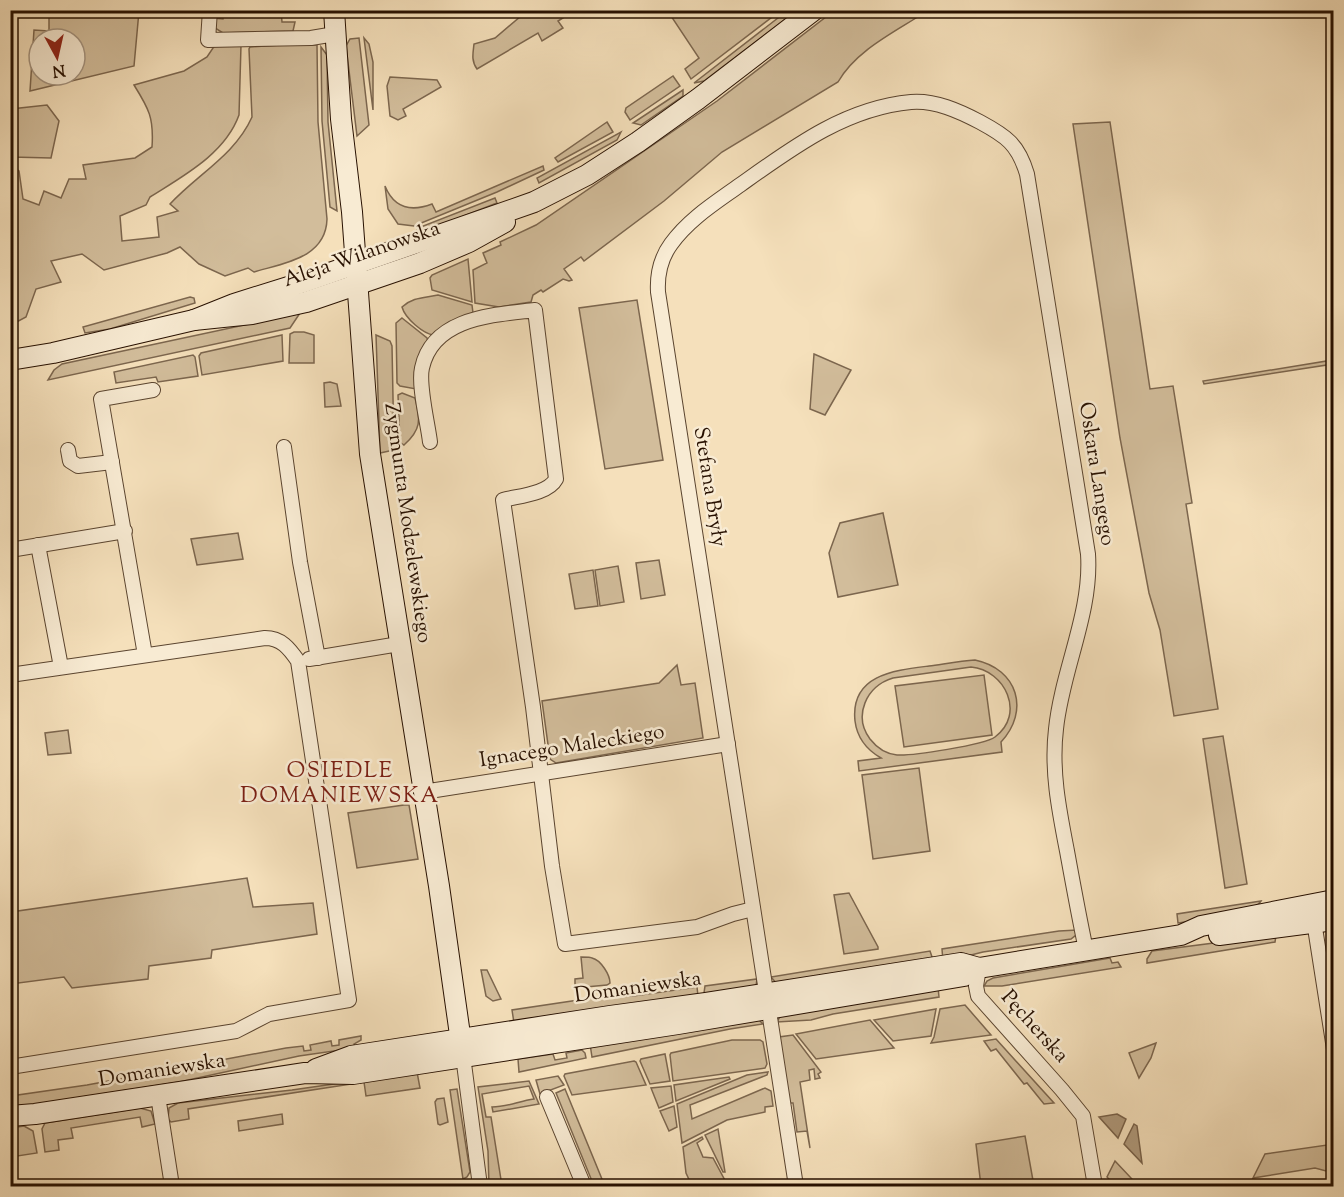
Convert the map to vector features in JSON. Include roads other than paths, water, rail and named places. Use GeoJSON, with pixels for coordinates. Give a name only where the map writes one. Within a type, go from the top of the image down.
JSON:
{"type":"FeatureCollection","features":[{"type":"Feature","properties":{"kind":"street"},"geometry":{"type":"LineString","coordinates":[[210,10],[208,40],[311,38],[335,34]]}},
{"type":"Feature","properties":{"kind":"street","name":"Zygmunta Modzelewskiego"},"geometry":{"type":"LineString","coordinates":[[334,10],[340,110],[358,286],[370,454],[461,1048]]}},
{"type":"Feature","properties":{"kind":"street","name":"Aleja Wilanowska"},"geometry":{"type":"LineString","coordinates":[[10,360],[53,353],[194,320],[252,314],[286,307],[358,286],[469,242],[534,202],[587,175],[638,142],[814,10]]}},
{"type":"Feature","properties":{"kind":"street","name":"Oskara Langego"},"geometry":{"type":"LineString","coordinates":[[884,106],[913,102],[940,105],[968,115],[1011,141],[1022,158],[1027,174],[1090,575],[1056,726],[1054,760],[1057,796],[1086,950]]}},
{"type":"Feature","properties":{"kind":"street","name":"Stefana Bryły"},"geometry":{"type":"LineString","coordinates":[[796,1186],[659,302],[657,273],[670,244],[695,217],[813,134],[841,121],[884,106]]}},
{"type":"Feature","properties":{"kind":"street","name":"Aleja Wilanowska"},"geometry":{"type":"LineString","coordinates":[[194,320],[234,304],[534,202]]}},
{"type":"Feature","properties":{"kind":"street"},"geometry":{"type":"LineString","coordinates":[[430,442],[422,368],[435,343],[468,320],[535,309],[556,478],[553,484],[546,488],[503,500],[552,866],[565,944],[697,927],[753,909]]}},
{"type":"Feature","properties":{"kind":"street"},"geometry":{"type":"LineString","coordinates":[[145,655],[101,399],[153,390]]}},
{"type":"Feature","properties":{"kind":"street"},"geometry":{"type":"LineString","coordinates":[[284,447],[300,562],[318,658]]}},
{"type":"Feature","properties":{"kind":"street"},"geometry":{"type":"LineString","coordinates":[[68,450],[70,461],[78,466],[112,462]]}},
{"type":"Feature","properties":{"kind":"street"},"geometry":{"type":"LineString","coordinates":[[10,549],[125,531]]}},
{"type":"Feature","properties":{"kind":"street"},"geometry":{"type":"LineString","coordinates":[[38,545],[61,667]]}},
{"type":"Feature","properties":{"kind":"street"},"geometry":{"type":"LineString","coordinates":[[10,675],[271,638],[283,643],[298,661],[349,1000],[269,1014],[236,1031],[10,1066]]}},
{"type":"Feature","properties":{"kind":"street"},"geometry":{"type":"LineString","coordinates":[[298,661],[399,644]]}},
{"type":"Feature","properties":{"kind":"street","name":"Ignacego Maleckiego"},"geometry":{"type":"LineString","coordinates":[[423,792],[728,744]]}},
{"type":"Feature","properties":{"kind":"street","name":"Domaniewska"},"geometry":{"type":"LineString","coordinates":[[1181,935],[1201,926],[1334,900]]}},
{"type":"Feature","properties":{"kind":"street"},"geometry":{"type":"LineString","coordinates":[[1311,903],[1324,922],[1334,1049]]}},
{"type":"Feature","properties":{"kind":"street","name":"Domaniewska"},"geometry":{"type":"LineString","coordinates":[[16,1117],[305,1073],[351,1056],[461,1048],[767,1001],[961,963],[979,968],[1181,935],[1202,938],[1324,922]]}},
{"type":"Feature","properties":{"kind":"street","name":"Pęcherska"},"geometry":{"type":"LineString","coordinates":[[979,968],[976,986],[978,996],[1077,1107],[1084,1120],[1095,1186]]}},
{"type":"Feature","properties":{"kind":"street"},"geometry":{"type":"LineString","coordinates":[[461,1048],[480,1186]]}},
{"type":"Feature","properties":{"kind":"street"},"geometry":{"type":"LineString","coordinates":[[158,1095],[172,1186]]}},
{"type":"Feature","properties":{"kind":"street"},"geometry":{"type":"LineString","coordinates":[[547,1097],[584,1186]]}},
{"type":"Feature","properties":{"kind":"district","name":"OSIEDLE DOMANIEWSKA"},"geometry":{"type":"Point","coordinates":[340,784]}}]}
